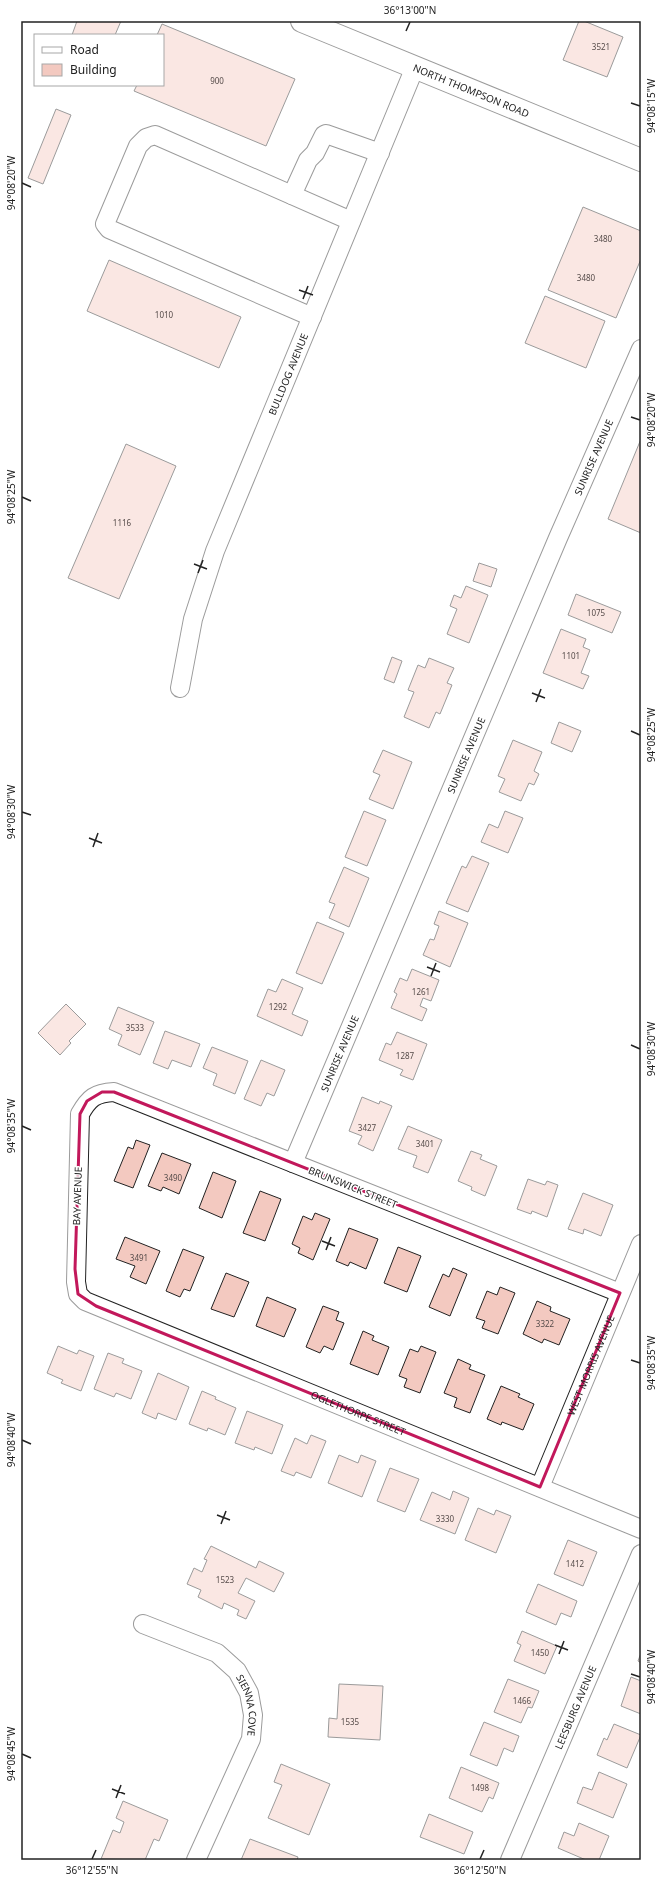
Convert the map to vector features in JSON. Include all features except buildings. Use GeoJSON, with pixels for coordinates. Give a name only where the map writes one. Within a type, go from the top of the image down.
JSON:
{"type":"FeatureCollection","features":[{"type":"Feature","properties":{"kind":"main road","name":"NORTH THOMPSON ROAD"},"geometry":{"type":"LineString","coordinates":[[302,21],[641,160]]}},
{"type":"Feature","properties":{"kind":"street","name":"BULLDOG AVENUE"},"geometry":{"type":"LineString","coordinates":[[180,688],[193,619],[205,578],[415,67]]}},
{"type":"Feature","properties":{"kind":"street"},"geometry":{"type":"LineString","coordinates":[[292,195],[308,160],[315,153],[324,135],[326,134],[380,153]]}},
{"type":"Feature","properties":{"kind":"street"},"geometry":{"type":"LineString","coordinates":[[312,317],[109,229],[105,224],[138,146],[146,138],[154,135],[351,221]]}},
{"type":"Feature","properties":{"kind":"street","name":"SUNRISE AVENUE"},"geometry":{"type":"LineString","coordinates":[[293,1163],[558,538],[641,349]]}},
{"type":"Feature","properties":{"kind":"street","name":"BRUNSWICK STREET"},"geometry":{"type":"LineString","coordinates":[[87,1101],[102,1092],[114,1092],[620,1293]]}},
{"type":"Feature","properties":{"kind":"street","name":"BAY AVENUE"},"geometry":{"type":"LineString","coordinates":[[78,1294],[75,1269],[80,1114],[87,1101]]}},
{"type":"Feature","properties":{"kind":"street","name":"WEST MORRIS AVENUE"},"geometry":{"type":"LineString","coordinates":[[540,1486],[641,1244]]}},
{"type":"Feature","properties":{"kind":"street","name":"OGLETHORPE STREET"},"geometry":{"type":"LineString","coordinates":[[78,1294],[85,1301],[103,1309],[540,1486],[641,1529]]}},
{"type":"Feature","properties":{"kind":"street","name":"LEESBURG AVENUE"},"geometry":{"type":"LineString","coordinates":[[510,1860],[641,1554]]}},
{"type":"Feature","properties":{"kind":"street","name":"SIENNA COVE"},"geometry":{"type":"LineString","coordinates":[[143,1624],[217,1653],[236,1671],[249,1693],[253,1715],[251,1739],[196,1860]]}},
{"type":"Feature","properties":{"kind":"highlighted area"},"geometry":{"type":"Polygon","coordinates":[[[102,1092],[114,1092],[620,1293],[540,1487],[96,1306],[78,1294],[75,1269],[80,1114],[87,1101],[102,1092]]]}}]}
